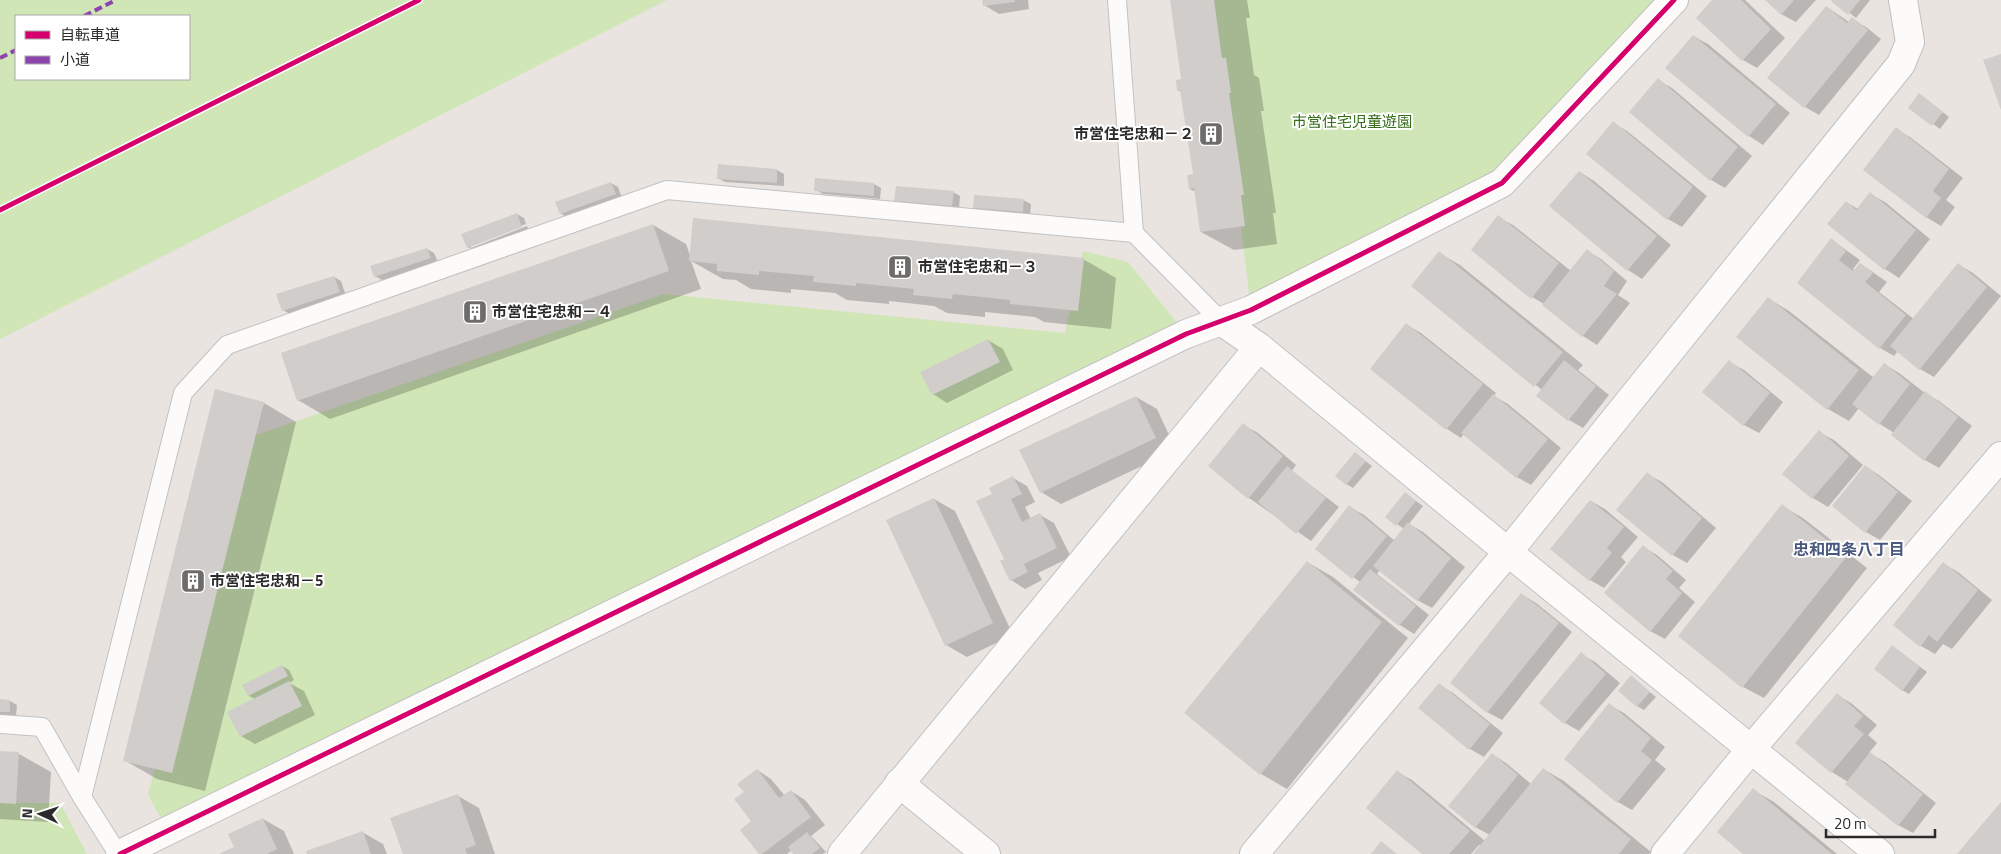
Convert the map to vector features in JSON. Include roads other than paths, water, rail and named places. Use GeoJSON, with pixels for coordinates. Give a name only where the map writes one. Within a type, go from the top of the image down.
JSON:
{"type":"FeatureCollection","features":[{"type":"Feature","properties":{"kind":"street"},"geometry":{"type":"LineString","coordinates":[[119,854],[1160,348],[1251,310],[1502,183],[1674,0]]}},
{"type":"Feature","properties":{"kind":"street"},"geometry":{"type":"LineString","coordinates":[[1254,854],[1508,552],[1901,64],[1910,42],[1903,0]]}},
{"type":"Feature","properties":{"kind":"street"},"geometry":{"type":"LineString","coordinates":[[1221,321],[1259,347],[1880,854]]}},
{"type":"Feature","properties":{"kind":"street"},"geometry":{"type":"LineString","coordinates":[[842,854],[1259,347]]}},
{"type":"Feature","properties":{"kind":"street"},"geometry":{"type":"LineString","coordinates":[[1665,854],[1751,749],[2001,456]]}},
{"type":"Feature","properties":{"kind":"street"},"geometry":{"type":"LineString","coordinates":[[899,783],[986,854]]}},
{"type":"Feature","properties":{"kind":"lane"},"geometry":{"type":"LineString","coordinates":[[1117,0],[1134,233]]}},
{"type":"Feature","properties":{"kind":"lane"},"geometry":{"type":"LineString","coordinates":[[82,797],[183,393],[227,345],[667,190],[1134,233],[1221,321]]}},
{"type":"Feature","properties":{"kind":"lane"},"geometry":{"type":"LineString","coordinates":[[0,724],[42,727],[82,797],[119,854]]}},
{"type":"Feature","properties":{"kind":"place","name":"市営住宅忠和－２"},"geometry":{"type":"Point","coordinates":[1211,134]}},
{"type":"Feature","properties":{"kind":"place","name":"市営住宅忠和－３"},"geometry":{"type":"Point","coordinates":[900,267]}},
{"type":"Feature","properties":{"kind":"place","name":"市営住宅忠和－４"},"geometry":{"type":"Point","coordinates":[475,312]}},
{"type":"Feature","properties":{"kind":"place","name":"市営住宅忠和－5"},"geometry":{"type":"Point","coordinates":[193,581]}},
{"type":"Feature","properties":{"kind":"district","name":"忠和四条八丁目"},"geometry":{"type":"Point","coordinates":[1849,549]}},
{"type":"Feature","properties":{"kind":"park label","name":"市営住宅児童遊園"},"geometry":{"type":"Point","coordinates":[1352,122]}}]}
